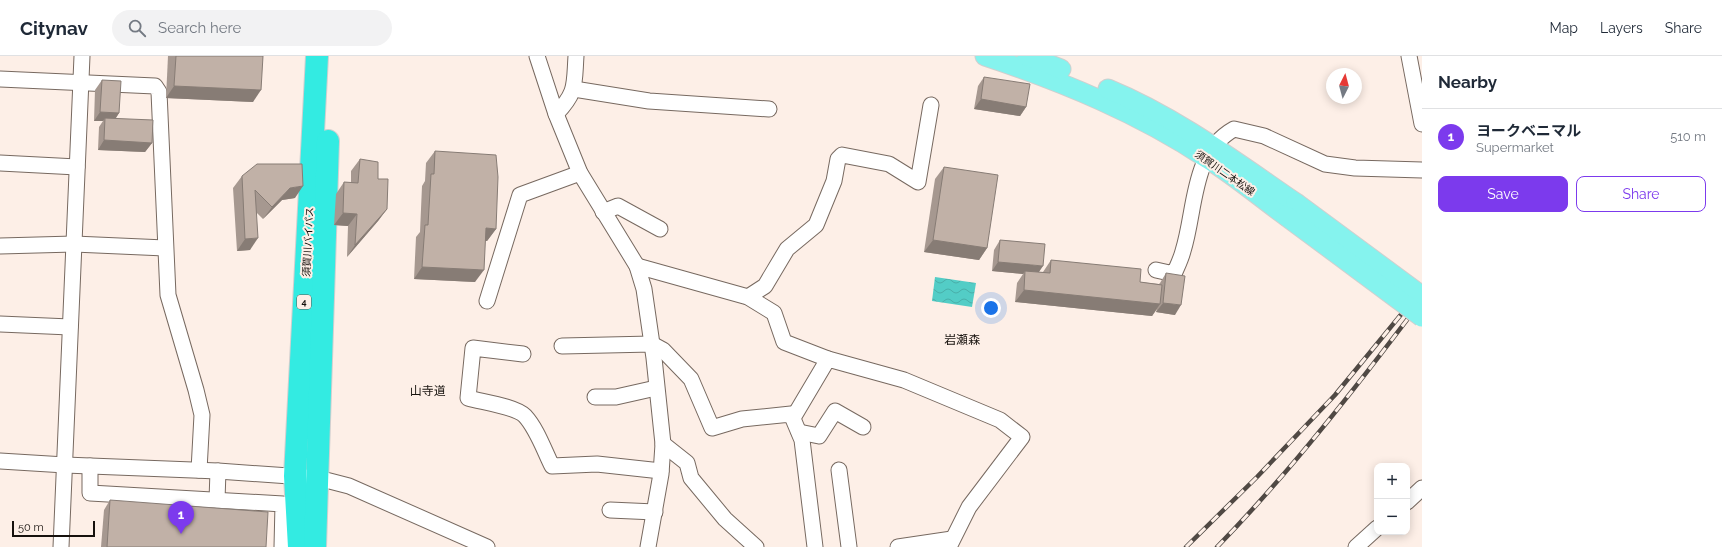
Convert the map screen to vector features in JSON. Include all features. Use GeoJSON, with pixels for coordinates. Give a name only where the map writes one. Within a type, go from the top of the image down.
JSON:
{"type":"FeatureCollection","features":[{"type":"Feature","properties":{"kind":"highway","name":"須賀川バイパス"},"geometry":{"type":"LineString","coordinates":[[299,547],[295,476],[323,61]]}},
{"type":"Feature","properties":{"kind":"highway","name":"須賀川バイパス"},"geometry":{"type":"LineString","coordinates":[[315,547],[318,478],[323,61]]}},
{"type":"Feature","properties":{"kind":"main road","name":"須賀川二本松線"},"geometry":{"type":"LineString","coordinates":[[985,56],[1039,74],[1116,106],[1210,152]]}},
{"type":"Feature","properties":{"kind":"main road","name":"須賀川二本松線"},"geometry":{"type":"LineString","coordinates":[[1027,56],[1122,94],[1210,152],[1291,210],[1422,296]]}},
{"type":"Feature","properties":{"kind":"main road","name":"須賀川二本松線"},"geometry":{"type":"LineString","coordinates":[[1291,210],[1422,317]]}},
{"type":"Feature","properties":{"kind":"street"},"geometry":{"type":"LineString","coordinates":[[61,547],[82,56]]}},
{"type":"Feature","properties":{"kind":"street"},"geometry":{"type":"LineString","coordinates":[[537,56],[556,114],[580,173],[637,266],[644,289],[652,344],[663,444],[662,471],[655,512],[652,545]]}},
{"type":"Feature","properties":{"kind":"street"},"geometry":{"type":"LineString","coordinates":[[556,114],[568,101],[574,89],[576,56]]}},
{"type":"Feature","properties":{"kind":"street"},"geometry":{"type":"LineString","coordinates":[[1409,56],[1422,124]]}},
{"type":"Feature","properties":{"kind":"street"},"geometry":{"type":"LineString","coordinates":[[0,79],[155,86],[159,92],[168,295],[202,414],[199,470]]}},
{"type":"Feature","properties":{"kind":"street"},"geometry":{"type":"LineString","coordinates":[[574,89],[649,101],[769,109]]}},
{"type":"Feature","properties":{"kind":"street"},"geometry":{"type":"LineString","coordinates":[[748,297],[765,286],[787,249],[816,225],[834,181],[838,159],[842,155],[889,164],[918,182],[931,105]]}},
{"type":"Feature","properties":{"kind":"street"},"geometry":{"type":"LineString","coordinates":[[1156,270],[1174,274],[1183,251],[1196,184],[1210,152],[1224,135],[1234,129],[1264,136],[1325,164],[1355,168],[1422,170]]}},
{"type":"Feature","properties":{"kind":"street"},"geometry":{"type":"LineString","coordinates":[[0,164],[77,167]]}},
{"type":"Feature","properties":{"kind":"street"},"geometry":{"type":"LineString","coordinates":[[487,300],[520,195],[580,173]]}},
{"type":"Feature","properties":{"kind":"street"},"geometry":{"type":"LineString","coordinates":[[603,212],[618,206],[660,229]]}},
{"type":"Feature","properties":{"kind":"street"},"geometry":{"type":"LineString","coordinates":[[0,246],[74,244],[166,248]]}},
{"type":"Feature","properties":{"kind":"street"},"geometry":{"type":"LineString","coordinates":[[637,266],[748,297],[774,313],[784,342],[828,359],[904,380],[1000,420],[1022,437],[969,506],[950,543],[898,547]]}},
{"type":"Feature","properties":{"kind":"street"},"geometry":{"type":"LineString","coordinates":[[0,324],[70,327]]}},
{"type":"Feature","properties":{"kind":"street"},"geometry":{"type":"LineString","coordinates":[[562,346],[652,344],[663,350],[690,379],[712,428],[742,419],[791,414],[802,440],[815,547]]}},
{"type":"Feature","properties":{"kind":"street"},"geometry":{"type":"LineString","coordinates":[[523,354],[473,348],[468,398],[508,408],[524,415],[532,425],[552,466],[597,464],[662,471]]}},
{"type":"Feature","properties":{"kind":"street"},"geometry":{"type":"LineString","coordinates":[[796,425],[828,359]]}},
{"type":"Feature","properties":{"kind":"street"},"geometry":{"type":"LineString","coordinates":[[595,397],[616,397],[656,388]]}},
{"type":"Feature","properties":{"kind":"street"},"geometry":{"type":"LineString","coordinates":[[796,425],[819,436],[835,411],[863,427]]}},
{"type":"Feature","properties":{"kind":"street"},"geometry":{"type":"LineString","coordinates":[[663,444],[687,463],[691,478],[725,519],[756,547]]}},
{"type":"Feature","properties":{"kind":"street"},"geometry":{"type":"LineString","coordinates":[[0,460],[65,465],[218,471],[318,478],[349,486],[486,547]]}},
{"type":"Feature","properties":{"kind":"street"},"geometry":{"type":"LineString","coordinates":[[90,466],[90,493],[283,504],[282,547],[285,547]]}},
{"type":"Feature","properties":{"kind":"street"},"geometry":{"type":"LineString","coordinates":[[839,470],[849,547]]}},
{"type":"Feature","properties":{"kind":"street"},"geometry":{"type":"LineString","coordinates":[[217,500],[218,471]]}},
{"type":"Feature","properties":{"kind":"street"},"geometry":{"type":"LineString","coordinates":[[1410,499],[1422,488]]}},
{"type":"Feature","properties":{"kind":"street"},"geometry":{"type":"LineString","coordinates":[[610,510],[655,512]]}},
{"type":"Feature","properties":{"kind":"street"},"geometry":{"type":"LineString","coordinates":[[1356,547],[1374,531]]}},
{"type":"Feature","properties":{"kind":"water"},"geometry":{"type":"Polygon","coordinates":[[[935,277],[976,283],[972,307],[932,301],[935,277]]]}},
{"type":"Feature","properties":{"kind":"building"},"geometry":{"type":"Polygon","coordinates":[[[176,56],[263,56],[261,90],[174,86],[176,56]]]}},
{"type":"Feature","properties":{"kind":"building"},"geometry":{"type":"Polygon","coordinates":[[[984,77],[1030,84],[1026,107],[981,99],[984,77]]]}},
{"type":"Feature","properties":{"kind":"building"},"geometry":{"type":"Polygon","coordinates":[[[102,80],[121,81],[119,113],[100,112],[102,80]]]}},
{"type":"Feature","properties":{"kind":"building"},"geometry":{"type":"Polygon","coordinates":[[[105,118],[153,120],[152,143],[104,140],[105,118]]]}},
{"type":"Feature","properties":{"kind":"building"},"geometry":{"type":"Polygon","coordinates":[[[435,151],[496,155],[498,177],[496,229],[486,228],[484,270],[422,267],[425,225],[428,225],[431,174],[434,174],[435,151]]]}},
{"type":"Feature","properties":{"kind":"building"},"geometry":{"type":"Polygon","coordinates":[[[360,159],[378,162],[378,179],[388,179],[387,209],[355,245],[357,214],[343,213],[344,182],[358,183],[360,159]]]}},
{"type":"Feature","properties":{"kind":"building"},"geometry":{"type":"Polygon","coordinates":[[[257,164],[302,164],[303,186],[290,188],[272,207],[255,190],[258,238],[245,239],[242,176],[257,164]]]}},
{"type":"Feature","properties":{"kind":"building"},"geometry":{"type":"Polygon","coordinates":[[[944,167],[998,175],[987,248],[933,240],[944,167]]]}},
{"type":"Feature","properties":{"kind":"building"},"geometry":{"type":"Polygon","coordinates":[[[1000,240],[1045,244],[1043,266],[998,262],[1000,240]]]}},
{"type":"Feature","properties":{"kind":"building"},"geometry":{"type":"Polygon","coordinates":[[[1051,260],[1141,269],[1140,282],[1162,285],[1160,304],[1024,290],[1025,271],[1050,273],[1051,260]]]}},
{"type":"Feature","properties":{"kind":"building"},"geometry":{"type":"Polygon","coordinates":[[[1166,273],[1185,276],[1181,305],[1163,303],[1166,273]]]}},
{"type":"Feature","properties":{"kind":"building"},"geometry":{"type":"Polygon","coordinates":[[[110,500],[268,512],[266,547],[107,547],[110,500]]]}},
{"type":"Feature","properties":{"kind":"railway"},"geometry":{"type":"LineString","coordinates":[[1186,547],[1257,477],[1335,395],[1422,289]]}},
{"type":"Feature","properties":{"kind":"railway"},"geometry":{"type":"LineString","coordinates":[[1217,547],[1298,458],[1422,300]]}},
{"type":"Feature","properties":{"kind":"place","name":"ヨークベニマル"},"geometry":{"type":"Point","coordinates":[181,534]}},
{"type":"Feature","properties":{"kind":"district","name":"岩瀬森"},"geometry":{"type":"Point","coordinates":[962,340]}},
{"type":"Feature","properties":{"kind":"district","name":"山寺道"},"geometry":{"type":"Point","coordinates":[428,391]}}]}
